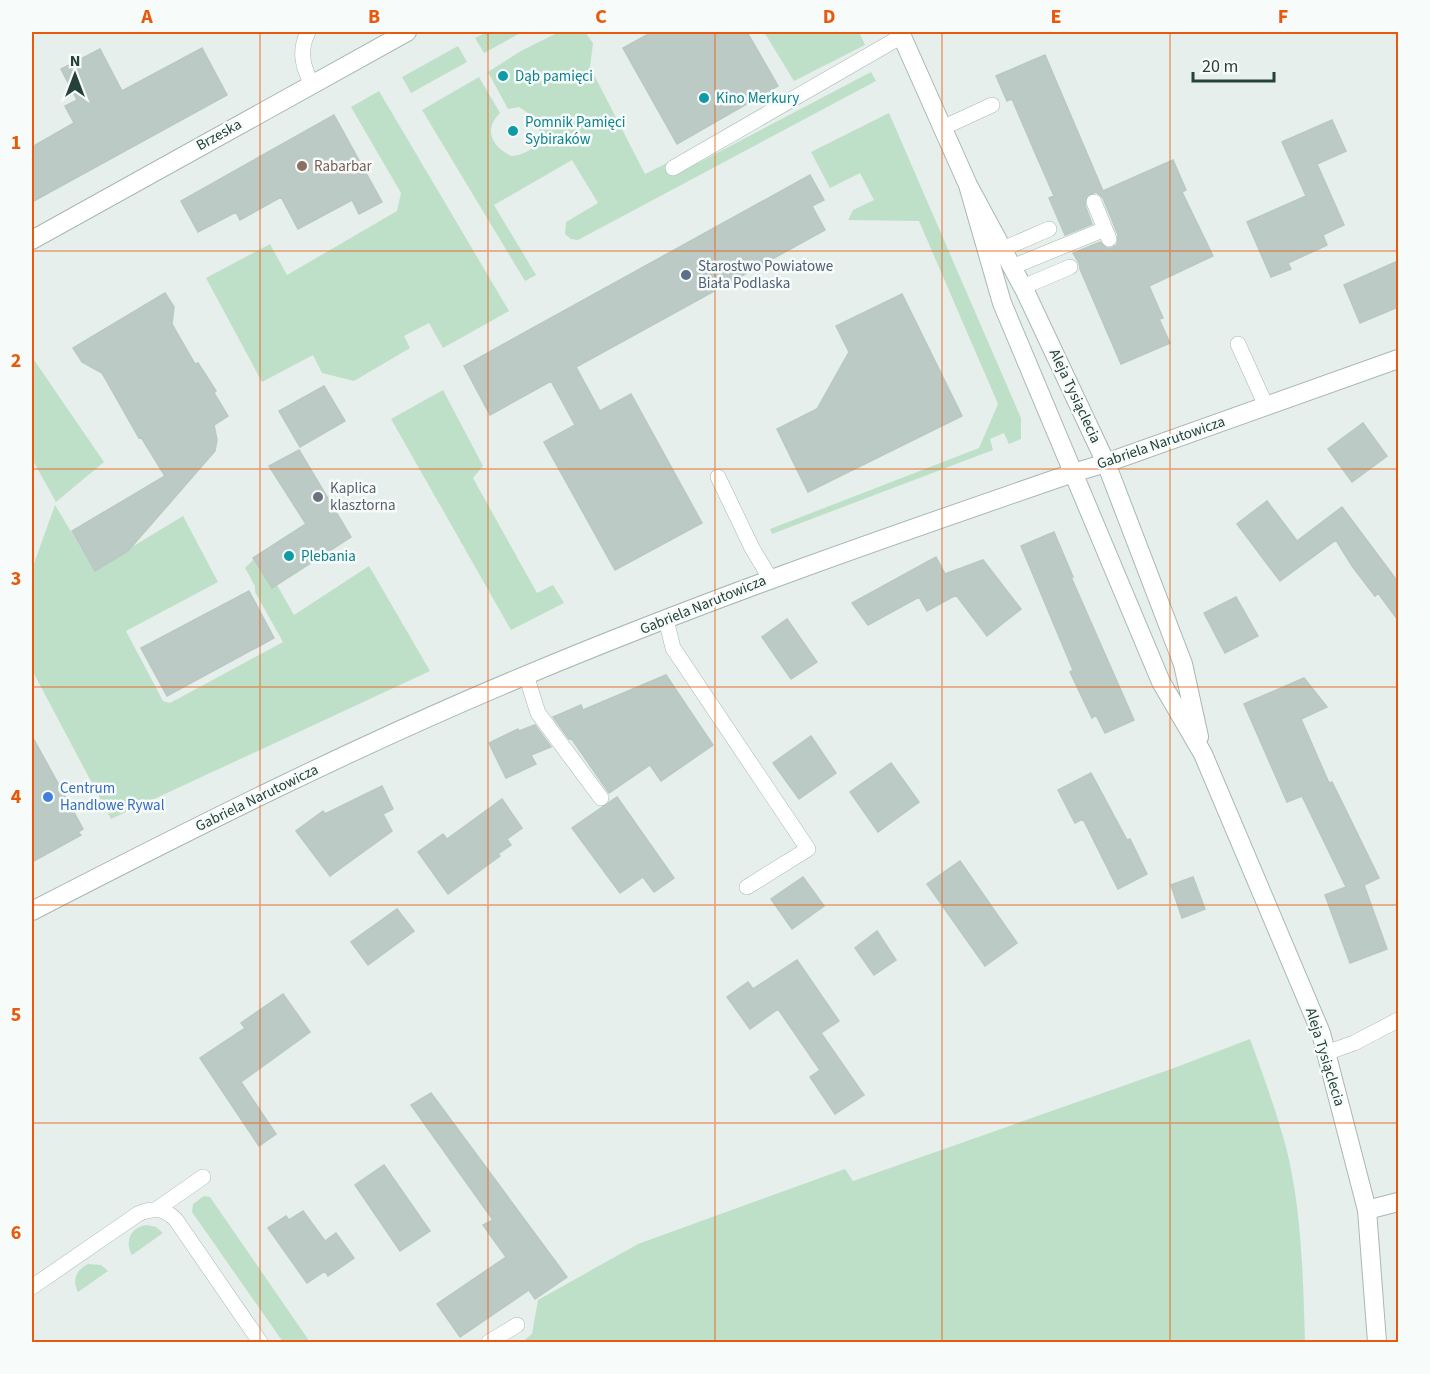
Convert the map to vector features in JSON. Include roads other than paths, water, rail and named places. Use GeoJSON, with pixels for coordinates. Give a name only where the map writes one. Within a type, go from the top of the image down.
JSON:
{"type":"FeatureCollection","features":[{"type":"Feature","properties":{"kind":"street","name":"Brzeska"},"geometry":{"type":"LineString","coordinates":[[32,240],[407,32]]}},
{"type":"Feature","properties":{"kind":"street","name":"Aleja Tysiąclecia"},"geometry":{"type":"LineString","coordinates":[[901,34],[968,185],[1023,287],[1106,463],[1183,664],[1203,754]]}},
{"type":"Feature","properties":{"kind":"street","name":"Aleja Tysiąclecia"},"geometry":{"type":"LineString","coordinates":[[968,185],[1002,303],[1161,682],[1203,754],[1311,1008],[1326,1053],[1367,1210],[1377,1342]]}},
{"type":"Feature","properties":{"kind":"street","name":"Gabriela Narutowicza"},"geometry":{"type":"LineString","coordinates":[[32,911],[345,755],[526,675],[770,578],[1073,472],[1106,463],[1398,359]]}},
{"type":"Feature","properties":{"kind":"street"},"geometry":{"type":"LineString","coordinates":[[1367,1210],[1398,1202]]}},
{"type":"Feature","properties":{"kind":"lane"},"geometry":{"type":"LineString","coordinates":[[308,32],[303,47],[303,61],[312,84]]}},
{"type":"Feature","properties":{"kind":"lane"},"geometry":{"type":"LineString","coordinates":[[673,168],[901,34]]}},
{"type":"Feature","properties":{"kind":"lane"},"geometry":{"type":"LineString","coordinates":[[942,128],[992,105]]}},
{"type":"Feature","properties":{"kind":"lane"},"geometry":{"type":"LineString","coordinates":[[1012,267],[1107,234],[1094,202]]}},
{"type":"Feature","properties":{"kind":"lane"},"geometry":{"type":"LineString","coordinates":[[1003,249],[1049,229]]}},
{"type":"Feature","properties":{"kind":"lane"},"geometry":{"type":"LineString","coordinates":[[1023,287],[1070,267]]}},
{"type":"Feature","properties":{"kind":"lane"},"geometry":{"type":"LineString","coordinates":[[1238,344],[1266,406]]}},
{"type":"Feature","properties":{"kind":"lane"},"geometry":{"type":"LineString","coordinates":[[718,477],[752,548],[770,578]]}},
{"type":"Feature","properties":{"kind":"lane"},"geometry":{"type":"LineString","coordinates":[[666,620],[673,648],[808,849],[747,887]]}},
{"type":"Feature","properties":{"kind":"lane"},"geometry":{"type":"LineString","coordinates":[[526,675],[538,713],[601,798]]}},
{"type":"Feature","properties":{"kind":"lane"},"geometry":{"type":"LineString","coordinates":[[1326,1053],[1354,1043],[1398,1020]]}},
{"type":"Feature","properties":{"kind":"lane"},"geometry":{"type":"LineString","coordinates":[[157,1209],[203,1177]]}},
{"type":"Feature","properties":{"kind":"lane"},"geometry":{"type":"LineString","coordinates":[[32,1287],[138,1214],[157,1209],[170,1212],[260,1342]]}},
{"type":"Feature","properties":{"kind":"lane"},"geometry":{"type":"LineString","coordinates":[[489,1342],[517,1325]]}},
{"type":"Feature","properties":{"kind":"place","name":"Dąb pamięci"},"geometry":{"type":"Point","coordinates":[503,76]}},
{"type":"Feature","properties":{"kind":"place","name":"Kino Merkury"},"geometry":{"type":"Point","coordinates":[704,98]}},
{"type":"Feature","properties":{"kind":"place","name":"Pomnik Pamięci Sybiraków"},"geometry":{"type":"Point","coordinates":[513,131]}},
{"type":"Feature","properties":{"kind":"place","name":"Rabarbar"},"geometry":{"type":"Point","coordinates":[302,166]}},
{"type":"Feature","properties":{"kind":"place","name":"Starostwo Powiatowe Biała Podlaska"},"geometry":{"type":"Point","coordinates":[686,275]}},
{"type":"Feature","properties":{"kind":"place","name":"Kaplica klasztorna"},"geometry":{"type":"Point","coordinates":[318,497]}},
{"type":"Feature","properties":{"kind":"place","name":"Plebania"},"geometry":{"type":"Point","coordinates":[289,556]}},
{"type":"Feature","properties":{"kind":"place","name":"Centrum Handlowe Rywal"},"geometry":{"type":"Point","coordinates":[48,797]}}]}
